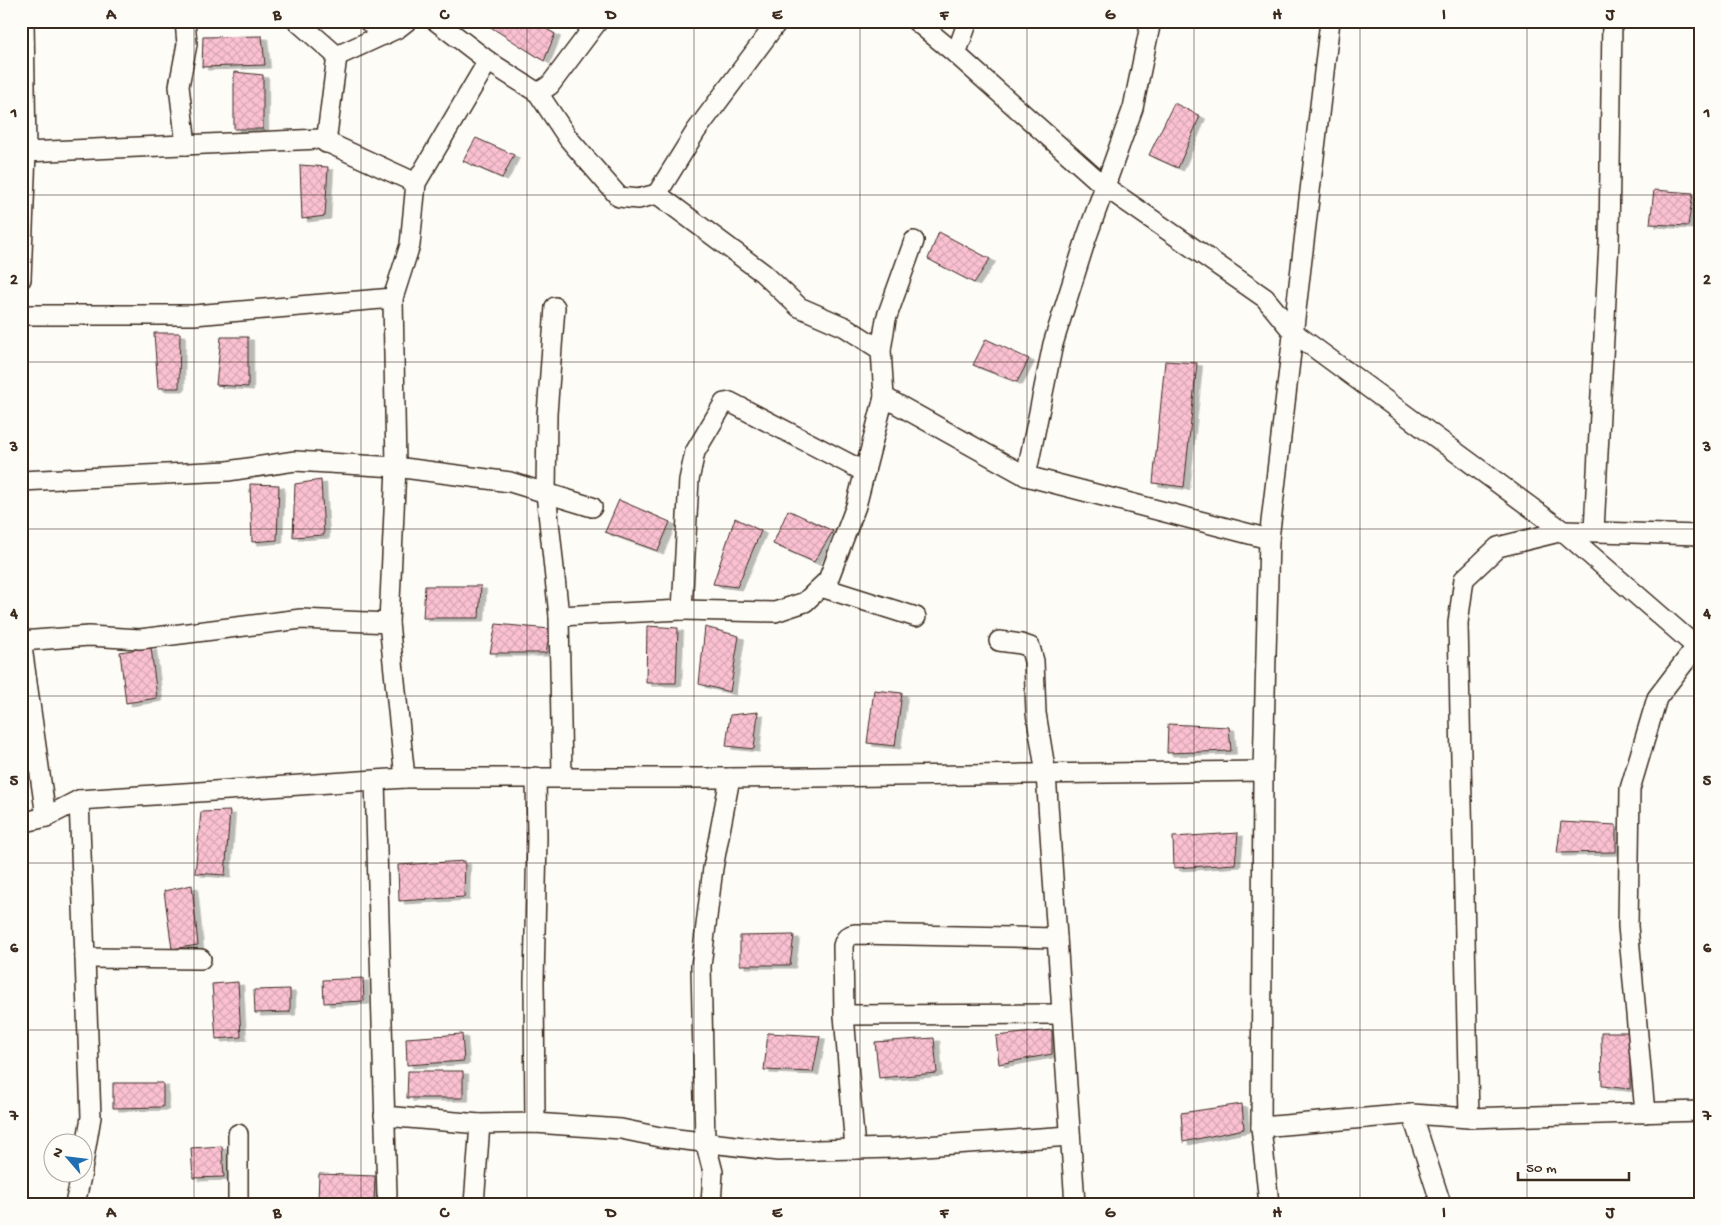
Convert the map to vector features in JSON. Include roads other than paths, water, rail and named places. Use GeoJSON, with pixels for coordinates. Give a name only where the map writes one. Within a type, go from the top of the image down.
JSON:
{"type":"FeatureCollection","features":[{"type":"Feature","properties":{"kind":"street"},"geometry":{"type":"LineString","coordinates":[[21,279],[26,152],[24,21]]}},
{"type":"Feature","properties":{"kind":"street"},"geometry":{"type":"LineString","coordinates":[[185,21],[187,44],[178,86],[186,145]]}},
{"type":"Feature","properties":{"kind":"street"},"geometry":{"type":"LineString","coordinates":[[297,21],[338,56]]}},
{"type":"Feature","properties":{"kind":"street"},"geometry":{"type":"LineString","coordinates":[[368,21],[384,35]]}},
{"type":"Feature","properties":{"kind":"street"},"geometry":{"type":"LineString","coordinates":[[338,56],[384,35],[407,21]]}},
{"type":"Feature","properties":{"kind":"street"},"geometry":{"type":"LineString","coordinates":[[436,21],[488,61],[538,93],[568,138],[619,197],[638,199],[657,194],[696,131],[778,21]]}},
{"type":"Feature","properties":{"kind":"street"},"geometry":{"type":"LineString","coordinates":[[538,93],[550,85],[598,21]]}},
{"type":"Feature","properties":{"kind":"street"},"geometry":{"type":"LineString","coordinates":[[916,21],[956,54],[1104,186],[1265,298],[1293,332],[1563,530],[1698,648],[1657,698],[1630,789],[1628,926],[1645,1113]]}},
{"type":"Feature","properties":{"kind":"street"},"geometry":{"type":"LineString","coordinates":[[956,54],[968,21]]}},
{"type":"Feature","properties":{"kind":"street"},"geometry":{"type":"LineString","coordinates":[[1026,476],[1054,344],[1104,186],[1133,108],[1151,21]]}},
{"type":"Feature","properties":{"kind":"street"},"geometry":{"type":"LineString","coordinates":[[1269,1204],[1261,1127],[1263,771],[1269,539],[1330,21]]}},
{"type":"Feature","properties":{"kind":"street"},"geometry":{"type":"LineString","coordinates":[[1594,530],[1609,241],[1612,21]]}},
{"type":"Feature","properties":{"kind":"street"},"geometry":{"type":"LineString","coordinates":[[326,143],[338,56]]}},
{"type":"Feature","properties":{"kind":"street"},"geometry":{"type":"LineString","coordinates":[[405,778],[389,623],[396,467],[393,298],[410,245],[416,182],[488,61]]}},
{"type":"Feature","properties":{"kind":"street"},"geometry":{"type":"LineString","coordinates":[[26,152],[320,140],[416,182]]}},
{"type":"Feature","properties":{"kind":"street"},"geometry":{"type":"LineString","coordinates":[[657,194],[763,273],[799,306],[845,327],[881,350]]}},
{"type":"Feature","properties":{"kind":"street"},"geometry":{"type":"LineString","coordinates":[[559,616],[682,610],[775,612],[805,602],[828,580],[856,506],[865,472],[884,397],[881,350],[886,320],[914,241]]}},
{"type":"Feature","properties":{"kind":"street"},"geometry":{"type":"LineString","coordinates":[[21,315],[194,314],[393,298]]}},
{"type":"Feature","properties":{"kind":"street"},"geometry":{"type":"LineString","coordinates":[[555,307],[547,414],[546,493],[559,616],[562,777]]}},
{"type":"Feature","properties":{"kind":"street"},"geometry":{"type":"LineString","coordinates":[[884,397],[1026,476],[1269,539]]}},
{"type":"Feature","properties":{"kind":"street"},"geometry":{"type":"LineString","coordinates":[[682,610],[689,480],[695,452],[724,403],[730,402],[865,472]]}},
{"type":"Feature","properties":{"kind":"street"},"geometry":{"type":"LineString","coordinates":[[21,481],[228,471],[295,461],[396,467],[510,482],[592,507]]}},
{"type":"Feature","properties":{"kind":"street"},"geometry":{"type":"LineString","coordinates":[[1470,1118],[1458,623],[1464,579],[1498,547],[1563,530],[1700,535]]}},
{"type":"Feature","properties":{"kind":"street"},"geometry":{"type":"LineString","coordinates":[[821,587],[916,617]]}},
{"type":"Feature","properties":{"kind":"street"},"geometry":{"type":"LineString","coordinates":[[46,817],[21,641],[89,636],[140,639],[302,619],[389,623]]}},
{"type":"Feature","properties":{"kind":"street"},"geometry":{"type":"LineString","coordinates":[[999,642],[1021,644],[1030,647],[1034,660],[1036,713],[1046,774],[1075,1204]]}},
{"type":"Feature","properties":{"kind":"street"},"geometry":{"type":"LineString","coordinates":[[21,823],[46,817],[79,800],[405,778],[730,778],[1263,771]]}},
{"type":"Feature","properties":{"kind":"street"},"geometry":{"type":"LineString","coordinates":[[535,1123],[536,777]]}},
{"type":"Feature","properties":{"kind":"street"},"geometry":{"type":"LineString","coordinates":[[711,1204],[713,1172],[705,1141],[701,966],[713,868],[730,778]]}},
{"type":"Feature","properties":{"kind":"street"},"geometry":{"type":"LineString","coordinates":[[375,781],[387,1195]]}},
{"type":"Feature","properties":{"kind":"street"},"geometry":{"type":"LineString","coordinates":[[79,800],[91,1117],[88,1132]]}},
{"type":"Feature","properties":{"kind":"street"},"geometry":{"type":"LineString","coordinates":[[856,1149],[844,1015],[843,946],[845,939],[850,934],[1057,938]]}},
{"type":"Feature","properties":{"kind":"street"},"geometry":{"type":"LineString","coordinates":[[85,958],[201,959]]}},
{"type":"Feature","properties":{"kind":"street"},"geometry":{"type":"LineString","coordinates":[[844,1015],[1062,1014]]}},
{"type":"Feature","properties":{"kind":"street"},"geometry":{"type":"LineString","coordinates":[[1261,1127],[1412,1114],[1470,1118],[1700,1111]]}},
{"type":"Feature","properties":{"kind":"street"},"geometry":{"type":"LineString","coordinates":[[1412,1114],[1441,1204]]}},
{"type":"Feature","properties":{"kind":"street"},"geometry":{"type":"LineString","coordinates":[[384,1116],[480,1124],[535,1123],[621,1129],[660,1137],[778,1150],[856,1149],[1070,1136]]}},
{"type":"Feature","properties":{"kind":"street"},"geometry":{"type":"LineString","coordinates":[[474,1204],[480,1124]]}},
{"type":"Feature","properties":{"kind":"street"},"geometry":{"type":"LineString","coordinates":[[238,1134],[238,1204]]}},
{"type":"Feature","properties":{"kind":"street"},"geometry":{"type":"LineString","coordinates":[[76,1204],[80,1182]]}}]}
